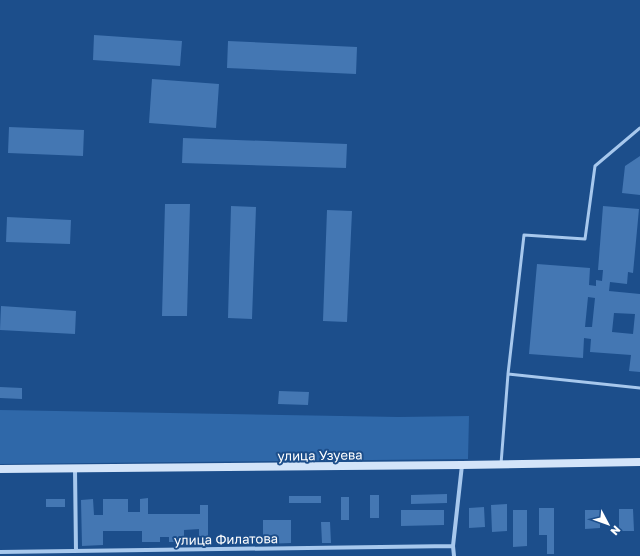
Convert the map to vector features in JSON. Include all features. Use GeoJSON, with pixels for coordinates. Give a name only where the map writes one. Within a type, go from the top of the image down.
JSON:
{"type":"FeatureCollection","features":[{"type":"Feature","properties":{"kind":"main road","name":"улица Узуева"},"geometry":{"type":"LineString","coordinates":[[0,469],[500,465],[640,462]]}},
{"type":"Feature","properties":{"kind":"street"},"geometry":{"type":"LineString","coordinates":[[454,556],[453,546],[462,465]]}},
{"type":"Feature","properties":{"kind":"street"},"geometry":{"type":"LineString","coordinates":[[75,469],[76,551]]}},
{"type":"Feature","properties":{"kind":"street","name":"улица Филатова"},"geometry":{"type":"LineString","coordinates":[[0,552],[453,546]]}},
{"type":"Feature","properties":{"kind":"lane"},"geometry":{"type":"LineString","coordinates":[[500,465],[508,374],[524,235],[585,239],[595,166],[640,128]]}},
{"type":"Feature","properties":{"kind":"lane"},"geometry":{"type":"LineString","coordinates":[[508,374],[640,388]]}},
{"type":"Feature","properties":{"kind":"shaded area"},"geometry":{"type":"Polygon","coordinates":[[[0,410],[399,417],[469,416],[468,459],[0,464],[0,410]]]}},
{"type":"Feature","properties":{"kind":"building"},"geometry":{"type":"Polygon","coordinates":[[[94,35],[182,41],[180,66],[93,60],[94,35]]]}},
{"type":"Feature","properties":{"kind":"building"},"geometry":{"type":"Polygon","coordinates":[[[228,41],[357,47],[356,74],[227,68],[228,41]]]}},
{"type":"Feature","properties":{"kind":"building"},"geometry":{"type":"Polygon","coordinates":[[[152,79],[219,84],[216,128],[149,123],[152,79]]]}},
{"type":"Feature","properties":{"kind":"building"},"geometry":{"type":"Polygon","coordinates":[[[9,127],[84,130],[83,156],[8,153],[9,127]]]}},
{"type":"Feature","properties":{"kind":"building"},"geometry":{"type":"Polygon","coordinates":[[[183,138],[347,144],[346,168],[182,163],[183,138]]]}},
{"type":"Feature","properties":{"kind":"building"},"geometry":{"type":"Polygon","coordinates":[[[640,156],[640,195],[622,193],[625,166],[640,156]]]}},
{"type":"Feature","properties":{"kind":"building"},"geometry":{"type":"Polygon","coordinates":[[[165,204],[190,204],[187,316],[162,316],[165,204]]]}},
{"type":"Feature","properties":{"kind":"building"},"geometry":{"type":"Polygon","coordinates":[[[231,206],[256,207],[252,319],[228,318],[231,206]]]}},
{"type":"Feature","properties":{"kind":"building"},"geometry":{"type":"Polygon","coordinates":[[[603,206],[639,209],[633,273],[628,272],[627,284],[610,282],[609,291],[640,294],[640,372],[629,371],[631,355],[590,352],[591,339],[584,338],[583,358],[529,354],[537,264],[590,268],[589,285],[596,286],[596,280],[602,281],[603,270],[598,270],[603,206]],[[588,297],[585,327],[592,327],[595,298],[588,297]],[[614,313],[612,332],[633,334],[635,314],[614,313]]]}},
{"type":"Feature","properties":{"kind":"building"},"geometry":{"type":"Polygon","coordinates":[[[327,210],[352,211],[347,322],[323,321],[327,210]]]}},
{"type":"Feature","properties":{"kind":"building"},"geometry":{"type":"Polygon","coordinates":[[[7,217],[71,220],[70,244],[6,242],[7,217]]]}},
{"type":"Feature","properties":{"kind":"building"},"geometry":{"type":"Polygon","coordinates":[[[1,306],[76,311],[75,334],[0,330],[1,306]]]}},
{"type":"Feature","properties":{"kind":"building"},"geometry":{"type":"Polygon","coordinates":[[[0,387],[22,388],[22,399],[0,398],[0,387]]]}},
{"type":"Feature","properties":{"kind":"building"},"geometry":{"type":"Polygon","coordinates":[[[279,391],[309,392],[308,405],[278,404],[279,391]]]}},
{"type":"Feature","properties":{"kind":"building"},"geometry":{"type":"Polygon","coordinates":[[[447,494],[447,503],[411,504],[411,495],[447,494]]]}},
{"type":"Feature","properties":{"kind":"building"},"geometry":{"type":"Polygon","coordinates":[[[370,495],[379,495],[379,518],[370,518],[370,495]]]}},
{"type":"Feature","properties":{"kind":"building"},"geometry":{"type":"Polygon","coordinates":[[[289,496],[321,496],[321,503],[289,503],[289,496]]]}},
{"type":"Feature","properties":{"kind":"building"},"geometry":{"type":"Polygon","coordinates":[[[341,497],[349,497],[349,520],[341,520],[341,497]]]}},
{"type":"Feature","properties":{"kind":"building"},"geometry":{"type":"Polygon","coordinates":[[[148,498],[148,514],[200,514],[200,505],[208,505],[208,543],[199,543],[199,529],[184,530],[184,542],[169,542],[169,537],[160,537],[160,542],[142,542],[142,531],[103,531],[103,545],[82,546],[81,500],[93,499],[94,515],[103,515],[103,499],[128,499],[128,512],[140,512],[140,499],[148,498]]]}},
{"type":"Feature","properties":{"kind":"building"},"geometry":{"type":"Polygon","coordinates":[[[46,499],[65,499],[65,507],[46,507],[46,499]]]}},
{"type":"Feature","properties":{"kind":"building"},"geometry":{"type":"Polygon","coordinates":[[[507,504],[507,531],[492,532],[491,505],[507,504]]]}},
{"type":"Feature","properties":{"kind":"building"},"geometry":{"type":"Polygon","coordinates":[[[484,507],[485,527],[469,528],[469,508],[484,507]]]}},
{"type":"Feature","properties":{"kind":"building"},"geometry":{"type":"Polygon","coordinates":[[[539,508],[554,508],[554,554],[547,554],[547,535],[539,535],[539,508]]]}},
{"type":"Feature","properties":{"kind":"building"},"geometry":{"type":"Polygon","coordinates":[[[619,509],[633,509],[634,531],[619,531],[619,509]]]}},
{"type":"Feature","properties":{"kind":"building"},"geometry":{"type":"Polygon","coordinates":[[[401,510],[444,510],[444,525],[401,526],[401,510]]]}},
{"type":"Feature","properties":{"kind":"building"},"geometry":{"type":"Polygon","coordinates":[[[513,510],[527,510],[527,546],[513,547],[513,510]]]}},
{"type":"Feature","properties":{"kind":"building"},"geometry":{"type":"Polygon","coordinates":[[[585,510],[600,510],[600,528],[585,529],[585,510]]]}},
{"type":"Feature","properties":{"kind":"building"},"geometry":{"type":"Polygon","coordinates":[[[263,520],[291,520],[291,543],[263,544],[263,520]]]}},
{"type":"Feature","properties":{"kind":"building"},"geometry":{"type":"Polygon","coordinates":[[[321,522],[330,522],[331,543],[322,543],[321,522]]]}}]}
